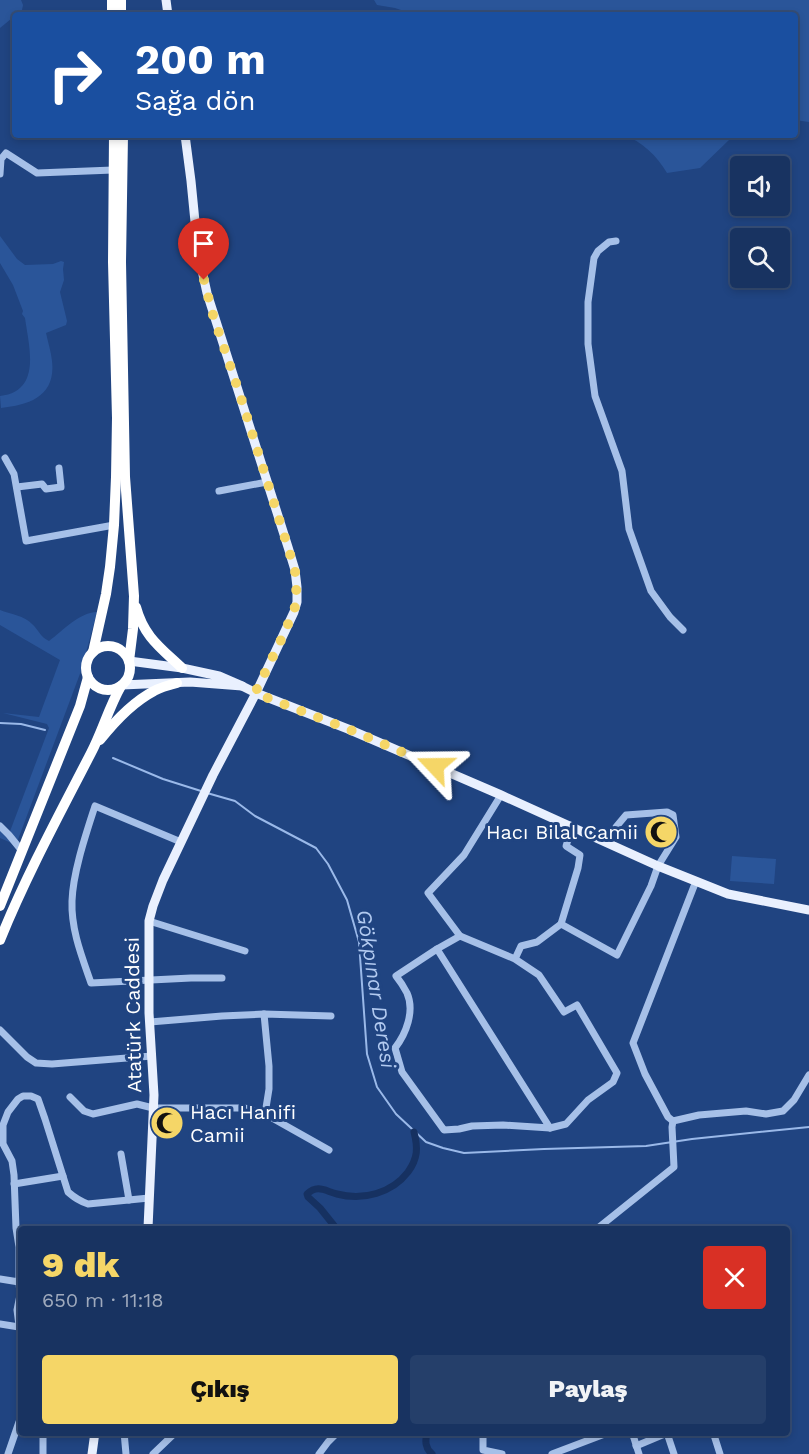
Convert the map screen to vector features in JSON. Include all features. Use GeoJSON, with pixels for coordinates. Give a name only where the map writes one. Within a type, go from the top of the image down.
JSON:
{"type":"FeatureCollection","features":[{"type":"Feature","properties":{"kind":"highway"},"geometry":{"type":"LineString","coordinates":[[0,906],[80,706],[88,677],[87,663],[93,652],[106,594],[114,525],[117,418],[113,262],[114,138]]}},
{"type":"Feature","properties":{"kind":"highway"},"geometry":{"type":"LineString","coordinates":[[0,940],[26,878],[93,750],[109,711],[129,676],[130,670],[134,596],[125,477],[121,262],[123,138]]}},
{"type":"Feature","properties":{"kind":"highway"},"geometry":{"type":"LineString","coordinates":[[134,596],[139,616],[150,638],[182,668]]}},
{"type":"Feature","properties":{"kind":"highway"},"geometry":{"type":"LineString","coordinates":[[93,652],[104,647],[115,647],[124,653],[129,661]]}},
{"type":"Feature","properties":{"kind":"highway"},"geometry":{"type":"LineString","coordinates":[[88,677],[96,687],[102,689],[115,689],[122,685]]}},
{"type":"Feature","properties":{"kind":"highway"},"geometry":{"type":"LineString","coordinates":[[93,750],[114,723],[143,698],[156,689],[177,683]]}},
{"type":"Feature","properties":{"kind":"main road","name":"Atatürk Caddesi"},"geometry":{"type":"LineString","coordinates":[[148,1226],[154,1095],[150,1023],[149,921],[158,893],[181,842],[284,634],[297,602],[295,570],[212,312],[204,280],[197,244],[185,138]]}},
{"type":"Feature","properties":{"kind":"main road"},"geometry":{"type":"LineString","coordinates":[[129,661],[182,668],[219,676],[255,693],[348,729],[570,825],[658,866],[728,894],[809,910]]}},
{"type":"Feature","properties":{"kind":"main road"},"geometry":{"type":"LineString","coordinates":[[122,685],[177,683],[242,686]]}},
{"type":"Feature","properties":{"kind":"main road"},"geometry":{"type":"LineString","coordinates":[[92,1454],[94,1436]]}},
{"type":"Feature","properties":{"kind":"street"},"geometry":{"type":"LineString","coordinates":[[0,174],[1,159],[6,153],[37,172],[113,170]]}},
{"type":"Feature","properties":{"kind":"street"},"geometry":{"type":"LineString","coordinates":[[616,241],[609,242],[598,251],[594,258],[588,302],[588,344],[595,396],[622,471],[629,529],[651,591],[670,617],[683,630]]}},
{"type":"Feature","properties":{"kind":"street"},"geometry":{"type":"LineString","coordinates":[[5,458],[12,468],[17,487],[26,541],[114,525]]}},
{"type":"Feature","properties":{"kind":"street"},"geometry":{"type":"LineString","coordinates":[[17,487],[42,484],[46,489],[61,487],[59,468]]}},
{"type":"Feature","properties":{"kind":"street"},"geometry":{"type":"LineString","coordinates":[[219,491],[267,482]]}},
{"type":"Feature","properties":{"kind":"street"},"geometry":{"type":"LineString","coordinates":[[460,936],[396,976],[408,994],[410,1016],[402,1039],[395,1048],[402,1072],[444,1130],[503,1125],[550,1128],[566,1124],[588,1100],[614,1082],[617,1073],[577,1005],[564,1012],[539,975],[515,958],[460,936],[428,893],[464,855],[501,795]]}},
{"type":"Feature","properties":{"kind":"street"},"geometry":{"type":"LineString","coordinates":[[181,842],[95,806],[75,879],[72,902],[77,943],[91,983],[222,978]]}},
{"type":"Feature","properties":{"kind":"street"},"geometry":{"type":"LineString","coordinates":[[561,924],[617,955],[651,886],[658,866],[676,837],[673,815],[667,812],[626,814],[616,827],[609,843]]}},
{"type":"Feature","properties":{"kind":"street"},"geometry":{"type":"LineString","coordinates":[[515,958],[521,946],[537,942],[561,924],[580,855],[567,846],[571,831],[570,825]]}},
{"type":"Feature","properties":{"kind":"street"},"geometry":{"type":"LineString","coordinates":[[0,826],[22,851]]}},
{"type":"Feature","properties":{"kind":"street"},"geometry":{"type":"LineString","coordinates":[[600,1226],[674,1167],[672,1124],[645,1074],[633,1043],[696,881]]}},
{"type":"Feature","properties":{"kind":"street"},"geometry":{"type":"LineString","coordinates":[[149,921],[245,951]]}},
{"type":"Feature","properties":{"kind":"street"},"geometry":{"type":"LineString","coordinates":[[437,949],[550,1128]]}},
{"type":"Feature","properties":{"kind":"street"},"geometry":{"type":"LineString","coordinates":[[264,1014],[269,1065],[269,1089],[265,1114]]}},
{"type":"Feature","properties":{"kind":"street"},"geometry":{"type":"LineString","coordinates":[[150,1023],[264,1014],[331,1016]]}},
{"type":"Feature","properties":{"kind":"street"},"geometry":{"type":"LineString","coordinates":[[0,1030],[21,1052],[36,1063],[52,1064],[152,1056]]}},
{"type":"Feature","properties":{"kind":"street"},"geometry":{"type":"LineString","coordinates":[[672,1124],[699,1115],[783,1111],[794,1100],[809,1075]]}},
{"type":"Feature","properties":{"kind":"street"},"geometry":{"type":"LineString","coordinates":[[18,1241],[12,1161],[3,1144],[3,1125],[8,1112],[23,1096],[38,1099],[68,1192],[78,1201],[88,1204],[149,1198]]}},
{"type":"Feature","properties":{"kind":"street"},"geometry":{"type":"LineString","coordinates":[[70,1097],[84,1111],[93,1114],[137,1104],[153,1108],[245,1108],[265,1114],[330,1150]]}},
{"type":"Feature","properties":{"kind":"street"},"geometry":{"type":"LineString","coordinates":[[122,1154],[129,1200]]}},
{"type":"Feature","properties":{"kind":"street"},"geometry":{"type":"LineString","coordinates":[[14,1184],[63,1176]]}},
{"type":"Feature","properties":{"kind":"street"},"geometry":{"type":"LineString","coordinates":[[0,1279],[18,1279]]}},
{"type":"Feature","properties":{"kind":"street"},"geometry":{"type":"LineString","coordinates":[[0,1324],[18,1327]]}},
{"type":"Feature","properties":{"kind":"street"},"geometry":{"type":"LineString","coordinates":[[9,1454],[18,1425]]}},
{"type":"Feature","properties":{"kind":"street"},"geometry":{"type":"LineString","coordinates":[[43,1436],[43,1454]]}},
{"type":"Feature","properties":{"kind":"street"},"geometry":{"type":"LineString","coordinates":[[124,1436],[126,1454]]}},
{"type":"Feature","properties":{"kind":"street"},"geometry":{"type":"LineString","coordinates":[[153,1454],[171,1436]]}},
{"type":"Feature","properties":{"kind":"street"},"geometry":{"type":"LineString","coordinates":[[319,1454],[334,1436]]}},
{"type":"Feature","properties":{"kind":"street"},"geometry":{"type":"LineString","coordinates":[[483,1436],[483,1450]]}},
{"type":"Feature","properties":{"kind":"street"},"geometry":{"type":"LineString","coordinates":[[552,1454],[599,1436]]}},
{"type":"Feature","properties":{"kind":"street"},"geometry":{"type":"LineString","coordinates":[[633,1436],[639,1454]]}},
{"type":"Feature","properties":{"kind":"street"},"geometry":{"type":"LineString","coordinates":[[636,1446],[658,1436]]}},
{"type":"Feature","properties":{"kind":"street"},"geometry":{"type":"LineString","coordinates":[[668,1436],[674,1454]]}},
{"type":"Feature","properties":{"kind":"street"},"geometry":{"type":"LineString","coordinates":[[714,1436],[720,1454]]}},
{"type":"Feature","properties":{"kind":"street"},"geometry":{"type":"LineString","coordinates":[[475,1454],[483,1450],[502,1454]]}},
{"type":"Feature","properties":{"kind":"shaded area"},"geometry":{"type":"Polygon","coordinates":[[[0,0],[21,0],[22,10],[12,12],[12,18],[0,28],[0,0]]]}},
{"type":"Feature","properties":{"kind":"shaded area"},"geometry":{"type":"Polygon","coordinates":[[[374,0],[809,0],[809,122],[798,120],[798,12],[407,12],[377,5],[374,0]]]}},
{"type":"Feature","properties":{"kind":"shaded area"},"geometry":{"type":"Polygon","coordinates":[[[630,138],[733,138],[700,168],[667,173],[659,161],[630,138]]]}},
{"type":"Feature","properties":{"kind":"shaded area"},"geometry":{"type":"Polygon","coordinates":[[[0,236],[17,259],[25,265],[64,262],[64,280],[60,292],[67,321],[66,325],[46,333],[52,358],[52,373],[50,383],[45,390],[31,401],[1,408],[0,396],[22,386],[27,377],[30,354],[23,311],[13,285],[0,263],[0,236]]]}},
{"type":"Feature","properties":{"kind":"shaded area"},"geometry":{"type":"Polygon","coordinates":[[[0,610],[29,621],[49,641],[77,619],[97,612],[81,671],[16,845],[0,838],[0,826],[9,834],[49,728],[47,724],[3,713],[39,717],[60,660],[0,625],[0,610]]]}},
{"type":"Feature","properties":{"kind":"shaded area"},"geometry":{"type":"Polygon","coordinates":[[[732,856],[776,859],[774,884],[730,881],[732,856]]]}},
{"type":"Feature","properties":{"kind":"waterway","name":"Gökpınar Deresi"},"geometry":{"type":"LineString","coordinates":[[0,723],[21,724],[45,730]]}},
{"type":"Feature","properties":{"kind":"waterway","name":"Gökpınar Deresi"},"geometry":{"type":"LineString","coordinates":[[113,758],[163,779],[201,791]]}},
{"type":"Feature","properties":{"kind":"waterway","name":"Gökpınar Deresi"},"geometry":{"type":"LineString","coordinates":[[207,793],[235,801],[255,816],[316,848],[328,864],[347,900],[359,942],[367,1054],[377,1087],[396,1114],[426,1142],[464,1153],[646,1146],[809,1127]]}},
{"type":"Feature","properties":{"kind":"waterway"},"geometry":{"type":"LineString","coordinates":[[334,1226],[307,1194],[315,1189],[322,1189],[347,1196],[367,1196],[394,1185],[408,1172],[414,1162],[416,1148],[414,1132]]}},
{"type":"Feature","properties":{"kind":"waterway"},"geometry":{"type":"LineString","coordinates":[[426,1436],[426,1444],[432,1454]]}},
{"type":"Feature","properties":{"kind":"place","name":"Hacı Bilal Camii"},"geometry":{"type":"Point","coordinates":[661,832]}},
{"type":"Feature","properties":{"kind":"place","name":"Hacı Hanifi Camii"},"geometry":{"type":"Point","coordinates":[167,1123]}},
{"type":"Feature","properties":{"kind":"route"},"geometry":{"type":"LineString","coordinates":[[204,280],[212,312],[295,570],[297,602],[294,612],[255,693],[435,766]]}}]}
